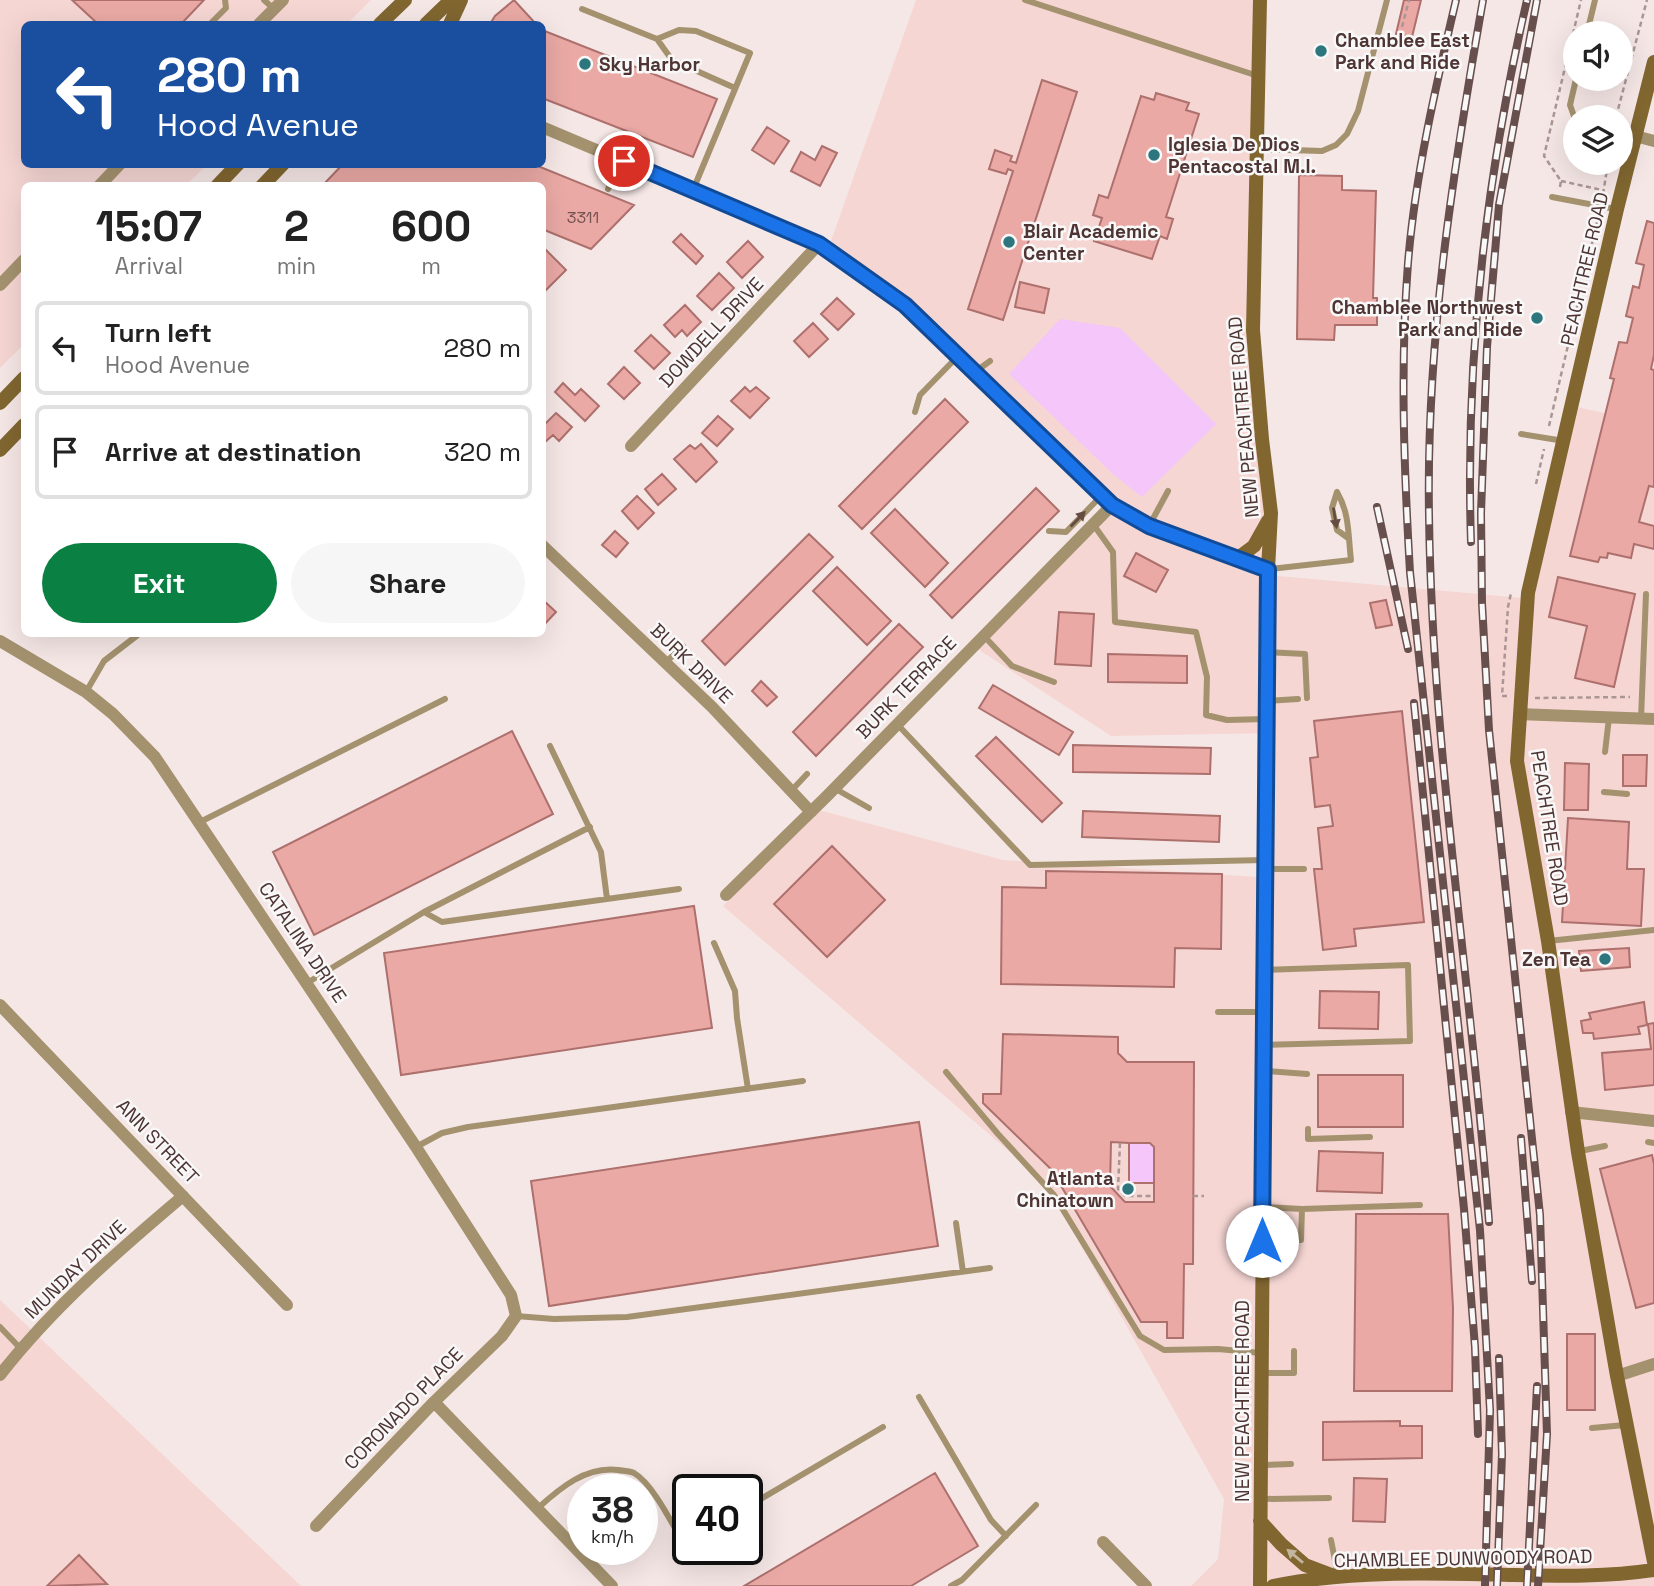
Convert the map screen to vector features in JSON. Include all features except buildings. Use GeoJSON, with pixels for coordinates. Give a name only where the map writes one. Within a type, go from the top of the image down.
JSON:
{"type":"FeatureCollection","features":[{"type":"Feature","properties":{"kind":"street"},"geometry":{"type":"LineString","coordinates":[[386,21],[405,0]]}},
{"type":"Feature","properties":{"kind":"street"},"geometry":{"type":"LineString","coordinates":[[429,21],[451,0]]}},
{"type":"Feature","properties":{"kind":"street"},"geometry":{"type":"LineString","coordinates":[[451,21],[461,0]]}},
{"type":"Feature","properties":{"kind":"street","name":"NEW PEACHTREE ROAD"},"geometry":{"type":"LineString","coordinates":[[1260,0],[1253,330],[1271,513],[1267,652],[1260,1586]]}},
{"type":"Feature","properties":{"kind":"street"},"geometry":{"type":"LineString","coordinates":[[261,21],[274,3]]}},
{"type":"Feature","properties":{"kind":"street","name":"PEACHTREE ROAD"},"geometry":{"type":"LineString","coordinates":[[1633,132],[1654,62]]}},
{"type":"Feature","properties":{"kind":"street"},"geometry":{"type":"LineString","coordinates":[[546,129],[819,244],[905,305],[1112,505],[1149,526],[1268,570]]}},
{"type":"Feature","properties":{"kind":"street"},"geometry":{"type":"LineString","coordinates":[[1633,142],[1654,141]]}},
{"type":"Feature","properties":{"kind":"street"},"geometry":{"type":"LineString","coordinates":[[103,182],[116,168]]}},
{"type":"Feature","properties":{"kind":"street"},"geometry":{"type":"LineString","coordinates":[[221,182],[234,168]]}},
{"type":"Feature","properties":{"kind":"street"},"geometry":{"type":"LineString","coordinates":[[266,182],[279,168]]}},
{"type":"Feature","properties":{"kind":"street","name":"PEACHTREE ROAD"},"geometry":{"type":"LineString","coordinates":[[1624,175],[1528,593],[1517,761],[1548,941],[1571,1112],[1617,1376],[1654,1562]]}},
{"type":"Feature","properties":{"kind":"street","name":"DOWDELL DRIVE"},"geometry":{"type":"LineString","coordinates":[[631,446],[819,244]]}},
{"type":"Feature","properties":{"kind":"street"},"geometry":{"type":"LineString","coordinates":[[0,285],[21,263]]}},
{"type":"Feature","properties":{"kind":"street"},"geometry":{"type":"LineString","coordinates":[[0,403],[21,381]]}},
{"type":"Feature","properties":{"kind":"street"},"geometry":{"type":"LineString","coordinates":[[0,450],[21,428]]}},
{"type":"Feature","properties":{"kind":"street","name":"BURK TERRACE"},"geometry":{"type":"LineString","coordinates":[[726,895],[1112,505]]}},
{"type":"Feature","properties":{"kind":"street"},"geometry":{"type":"LineString","coordinates":[[1238,558],[1254,546],[1271,513]]}},
{"type":"Feature","properties":{"kind":"street","name":"BURK DRIVE"},"geometry":{"type":"LineString","coordinates":[[546,549],[712,707],[811,812]]}},
{"type":"Feature","properties":{"kind":"street","name":"CATALINA DRIVE"},"geometry":{"type":"LineString","coordinates":[[0,642],[86,692],[113,714],[155,757],[512,1295],[516,1316]]}},
{"type":"Feature","properties":{"kind":"street"},"geometry":{"type":"LineString","coordinates":[[1520,714],[1647,719]]}},
{"type":"Feature","properties":{"kind":"street","name":"ANN STREET"},"geometry":{"type":"LineString","coordinates":[[0,1005],[287,1305]]}},
{"type":"Feature","properties":{"kind":"street"},"geometry":{"type":"LineString","coordinates":[[1571,1112],[1654,1121]]}},
{"type":"Feature","properties":{"kind":"street","name":"MUNDAY DRIVE"},"geometry":{"type":"LineString","coordinates":[[0,1376],[101,1266],[183,1196]]}},
{"type":"Feature","properties":{"kind":"street","name":"CORONADO PLACE"},"geometry":{"type":"LineString","coordinates":[[316,1526],[434,1402],[502,1336],[516,1316]]}},
{"type":"Feature","properties":{"kind":"street"},"geometry":{"type":"LineString","coordinates":[[1617,1376],[1654,1364]]}},
{"type":"Feature","properties":{"kind":"street"},"geometry":{"type":"LineString","coordinates":[[434,1402],[612,1586]]}},
{"type":"Feature","properties":{"kind":"street"},"geometry":{"type":"LineString","coordinates":[[1260,1521],[1305,1565],[1339,1578]]}},
{"type":"Feature","properties":{"kind":"street"},"geometry":{"type":"LineString","coordinates":[[1103,1542],[1146,1586]]}},
{"type":"Feature","properties":{"kind":"street","name":"CHAMBLEE DUNWOODY ROAD"},"geometry":{"type":"LineString","coordinates":[[1273,1586],[1339,1578],[1466,1575],[1577,1577],[1654,1570]]}},
{"type":"Feature","properties":{"kind":"lane"},"geometry":{"type":"LineString","coordinates":[[213,21],[226,8],[225,0]]}},
{"type":"Feature","properties":{"kind":"lane"},"geometry":{"type":"LineString","coordinates":[[1025,0],[1258,76]]}},
{"type":"Feature","properties":{"kind":"lane"},"geometry":{"type":"LineString","coordinates":[[1256,149],[1322,151],[1336,145],[1347,135],[1358,111],[1387,0]]}},
{"type":"Feature","properties":{"kind":"lane"},"geometry":{"type":"LineString","coordinates":[[1590,21],[1595,0]]}},
{"type":"Feature","properties":{"kind":"lane"},"geometry":{"type":"LineString","coordinates":[[582,9],[657,39],[673,60],[735,89]]}},
{"type":"Feature","properties":{"kind":"lane"},"geometry":{"type":"LineString","coordinates":[[657,39],[679,30],[696,31],[750,52],[693,190]]}},
{"type":"Feature","properties":{"kind":"lane"},"geometry":{"type":"LineString","coordinates":[[608,189],[624,161]]}},
{"type":"Feature","properties":{"kind":"lane"},"geometry":{"type":"LineString","coordinates":[[1552,197],[1617,209]]}},
{"type":"Feature","properties":{"kind":"lane"},"geometry":{"type":"LineString","coordinates":[[915,412],[920,395],[958,356]]}},
{"type":"Feature","properties":{"kind":"lane"},"geometry":{"type":"LineString","coordinates":[[975,373],[989,361]]}},
{"type":"Feature","properties":{"kind":"lane"},"geometry":{"type":"LineString","coordinates":[[1521,433],[1564,441]]}},
{"type":"Feature","properties":{"kind":"lane"},"geometry":{"type":"LineString","coordinates":[[1149,526],[1168,491]]}},
{"type":"Feature","properties":{"kind":"lane"},"geometry":{"type":"LineString","coordinates":[[1268,570],[1351,560],[1349,528],[1344,504],[1337,492],[1332,508],[1337,530],[1348,538]]}},
{"type":"Feature","properties":{"kind":"lane"},"geometry":{"type":"LineString","coordinates":[[1049,531],[1066,532],[1102,495]]}},
{"type":"Feature","properties":{"kind":"lane"},"geometry":{"type":"LineString","coordinates":[[1093,524],[1113,552],[1115,622],[1196,632],[1207,677],[1206,715],[1227,720],[1267,719]]}},
{"type":"Feature","properties":{"kind":"lane"},"geometry":{"type":"LineString","coordinates":[[1646,594],[1642,697],[1647,719]]}},
{"type":"Feature","properties":{"kind":"lane"},"geometry":{"type":"LineString","coordinates":[[984,636],[1012,666],[1054,682]]}},
{"type":"Feature","properties":{"kind":"lane"},"geometry":{"type":"LineString","coordinates":[[86,692],[104,661],[135,637]]}},
{"type":"Feature","properties":{"kind":"lane"},"geometry":{"type":"LineString","coordinates":[[666,663],[683,646]]}},
{"type":"Feature","properties":{"kind":"lane"},"geometry":{"type":"LineString","coordinates":[[1267,652],[1305,654],[1307,698]]}},
{"type":"Feature","properties":{"kind":"lane"},"geometry":{"type":"LineString","coordinates":[[200,822],[445,699]]}},
{"type":"Feature","properties":{"kind":"lane"},"geometry":{"type":"LineString","coordinates":[[1267,701],[1298,699]]}},
{"type":"Feature","properties":{"kind":"lane"},"geometry":{"type":"LineString","coordinates":[[1605,752],[1609,718]]}},
{"type":"Feature","properties":{"kind":"lane"},"geometry":{"type":"LineString","coordinates":[[897,724],[1030,865],[1266,864],[1304,869]]}},
{"type":"Feature","properties":{"kind":"lane"},"geometry":{"type":"LineString","coordinates":[[550,746],[601,852],[607,899]]}},
{"type":"Feature","properties":{"kind":"lane"},"geometry":{"type":"LineString","coordinates":[[791,791],[807,774]]}},
{"type":"Feature","properties":{"kind":"lane"},"geometry":{"type":"LineString","coordinates":[[834,788],[869,808]]}},
{"type":"Feature","properties":{"kind":"lane"},"geometry":{"type":"LineString","coordinates":[[1604,792],[1627,794]]}},
{"type":"Feature","properties":{"kind":"lane"},"geometry":{"type":"LineString","coordinates":[[307,983],[424,912],[590,828]]}},
{"type":"Feature","properties":{"kind":"lane"},"geometry":{"type":"LineString","coordinates":[[424,912],[442,922],[679,889]]}},
{"type":"Feature","properties":{"kind":"lane"},"geometry":{"type":"LineString","coordinates":[[1548,941],[1654,930]]}},
{"type":"Feature","properties":{"kind":"lane"},"geometry":{"type":"LineString","coordinates":[[714,943],[735,991],[748,1089]]}},
{"type":"Feature","properties":{"kind":"lane"},"geometry":{"type":"LineString","coordinates":[[1264,1045],[1410,1041],[1408,965],[1265,970]]}},
{"type":"Feature","properties":{"kind":"lane"},"geometry":{"type":"LineString","coordinates":[[1218,1012],[1264,1012]]}},
{"type":"Feature","properties":{"kind":"lane"},"geometry":{"type":"LineString","coordinates":[[1264,1071],[1307,1074]]}},
{"type":"Feature","properties":{"kind":"lane"},"geometry":{"type":"LineString","coordinates":[[946,1072],[1054,1195],[1140,1336],[1164,1349],[1218,1349],[1262,1353]]}},
{"type":"Feature","properties":{"kind":"lane"},"geometry":{"type":"LineString","coordinates":[[416,1147],[442,1133],[468,1127],[803,1081]]}},
{"type":"Feature","properties":{"kind":"lane"},"geometry":{"type":"LineString","coordinates":[[1308,1129],[1308,1139],[1370,1137]]}},
{"type":"Feature","properties":{"kind":"lane"},"geometry":{"type":"LineString","coordinates":[[1578,1152],[1605,1146]]}},
{"type":"Feature","properties":{"kind":"lane"},"geometry":{"type":"LineString","coordinates":[[1263,1207],[1302,1209],[1420,1205]]}},
{"type":"Feature","properties":{"kind":"lane"},"geometry":{"type":"LineString","coordinates":[[1262,1241],[1301,1240],[1302,1209]]}},
{"type":"Feature","properties":{"kind":"lane"},"geometry":{"type":"LineString","coordinates":[[956,1223],[963,1272]]}},
{"type":"Feature","properties":{"kind":"lane"},"geometry":{"type":"LineString","coordinates":[[516,1316],[554,1319],[627,1317],[990,1268]]}},
{"type":"Feature","properties":{"kind":"lane"},"geometry":{"type":"LineString","coordinates":[[0,1327],[22,1350]]}},
{"type":"Feature","properties":{"kind":"lane"},"geometry":{"type":"LineString","coordinates":[[1261,1373],[1294,1373],[1294,1350]]}},
{"type":"Feature","properties":{"kind":"lane"},"geometry":{"type":"LineString","coordinates":[[919,1397],[991,1520],[1006,1536]]}},
{"type":"Feature","properties":{"kind":"lane"},"geometry":{"type":"LineString","coordinates":[[1592,1428],[1627,1425]]}},
{"type":"Feature","properties":{"kind":"lane"},"geometry":{"type":"LineString","coordinates":[[763,1498],[883,1427]]}},
{"type":"Feature","properties":{"kind":"lane"},"geometry":{"type":"LineString","coordinates":[[1261,1465],[1291,1464]]}},
{"type":"Feature","properties":{"kind":"lane"},"geometry":{"type":"LineString","coordinates":[[536,1510],[560,1488],[589,1472],[610,1469],[633,1472],[647,1485],[672,1525]]}},
{"type":"Feature","properties":{"kind":"lane"},"geometry":{"type":"LineString","coordinates":[[1260,1499],[1329,1498]]}},
{"type":"Feature","properties":{"kind":"lane"},"geometry":{"type":"LineString","coordinates":[[951,1586],[962,1580],[1036,1505]]}},
{"type":"Feature","properties":{"kind":"lane"},"geometry":{"type":"LineString","coordinates":[[1331,1539],[1339,1578]]}},
{"type":"Feature","properties":{"kind":"path"},"geometry":{"type":"LineString","coordinates":[[1402,27],[1409,0]]}},
{"type":"Feature","properties":{"kind":"path"},"geometry":{"type":"LineString","coordinates":[[1619,105],[1647,0]]}},
{"type":"Feature","properties":{"kind":"path"},"geometry":{"type":"LineString","coordinates":[[1561,181],[1604,190]]}},
{"type":"Feature","properties":{"kind":"path"},"geometry":{"type":"LineString","coordinates":[[1535,698],[1642,697]]}},
{"type":"Feature","properties":{"kind":"path"},"geometry":{"type":"LineString","coordinates":[[1119,1143],[1118,1189],[1125,1196],[1154,1196]]}},
{"type":"Feature","properties":{"kind":"path"},"geometry":{"type":"LineString","coordinates":[[1193,1196],[1204,1196]]}},
{"type":"Feature","properties":{"kind":"shaded area"},"geometry":{"type":"Polygon","coordinates":[[[0,0],[371,0],[350,21],[21,21],[21,168],[204,168],[189,182],[21,182],[21,347],[0,368],[0,0]]]}},
{"type":"Feature","properties":{"kind":"shaded area"},"geometry":{"type":"Polygon","coordinates":[[[916,0],[1259,0],[1251,272],[1268,575],[1523,598],[1568,405],[1654,424],[1654,1586],[1191,1586],[1218,1559],[1224,1499],[1046,1183],[723,906],[819,810],[1003,860],[1271,878],[1273,733],[1111,736],[970,644],[1111,508],[941,351],[831,241],[916,0]]]}},
{"type":"Feature","properties":{"kind":"shaded area"},"geometry":{"type":"Polygon","coordinates":[[[1060,319],[1120,328],[1216,424],[1142,497],[1113,474],[1009,374],[1060,319]]]}},
{"type":"Feature","properties":{"kind":"shaded area"},"geometry":{"type":"Polygon","coordinates":[[[1129,1143],[1150,1143],[1154,1147],[1154,1183],[1129,1183],[1129,1143]]]}},
{"type":"Feature","properties":{"kind":"shaded area"},"geometry":{"type":"Polygon","coordinates":[[[0,1300],[301,1586],[0,1586],[0,1300]]]}},
{"type":"Feature","properties":{"kind":"railway"},"geometry":{"type":"LineString","coordinates":[[1456,0],[1427,131],[1411,230],[1404,340],[1404,418],[1410,572],[1480,1230],[1490,1410],[1485,1586]]}},
{"type":"Feature","properties":{"kind":"railway"},"geometry":{"type":"LineString","coordinates":[[1483,0],[1461,128],[1437,321],[1429,450],[1429,515],[1437,692],[1489,1222]]}},
{"type":"Feature","properties":{"kind":"railway"},"geometry":{"type":"LineString","coordinates":[[1471,542],[1471,406],[1481,269],[1500,133],[1527,0]]}},
{"type":"Feature","properties":{"kind":"railway"},"geometry":{"type":"LineString","coordinates":[[1537,0],[1499,205],[1487,347],[1481,513],[1482,603],[1489,730],[1540,1215],[1547,1434],[1538,1586]]}},
{"type":"Feature","properties":{"kind":"railway"},"geometry":{"type":"LineString","coordinates":[[1377,507],[1408,649]]}},
{"type":"Feature","properties":{"kind":"railway"},"geometry":{"type":"LineString","coordinates":[[1414,703],[1464,1209],[1475,1347],[1478,1434]]}},
{"type":"Feature","properties":{"kind":"railway"},"geometry":{"type":"LineString","coordinates":[[1521,1138],[1532,1281]]}},
{"type":"Feature","properties":{"kind":"railway"},"geometry":{"type":"LineString","coordinates":[[1497,1586],[1502,1454],[1499,1358]]}},
{"type":"Feature","properties":{"kind":"railway"},"geometry":{"type":"LineString","coordinates":[[1527,1586],[1537,1386]]}},
{"type":"Feature","properties":{"kind":"place","name":"Chamblee East Park and Ride"},"geometry":{"type":"Point","coordinates":[1321,51]}},
{"type":"Feature","properties":{"kind":"place","name":"Sky Harbor"},"geometry":{"type":"Point","coordinates":[585,64]}},
{"type":"Feature","properties":{"kind":"place","name":"Iglesia De Dios Pentacostal M.I."},"geometry":{"type":"Point","coordinates":[1154,155]}},
{"type":"Feature","properties":{"kind":"place","name":"Blair Academic Center"},"geometry":{"type":"Point","coordinates":[1009,242]}},
{"type":"Feature","properties":{"kind":"place","name":"Chamblee Northwest Park and Ride"},"geometry":{"type":"Point","coordinates":[1537,318]}},
{"type":"Feature","properties":{"kind":"place","name":"Zen Tea"},"geometry":{"type":"Point","coordinates":[1605,959]}},
{"type":"Feature","properties":{"kind":"place","name":"Atlanta Chinatown"},"geometry":{"type":"Point","coordinates":[1128,1189]}},
{"type":"Feature","properties":{"kind":"route"},"geometry":{"type":"LineString","coordinates":[[624,161],[819,244],[905,305],[1112,505],[1149,526],[1268,570],[1262,1241]]}}]}
